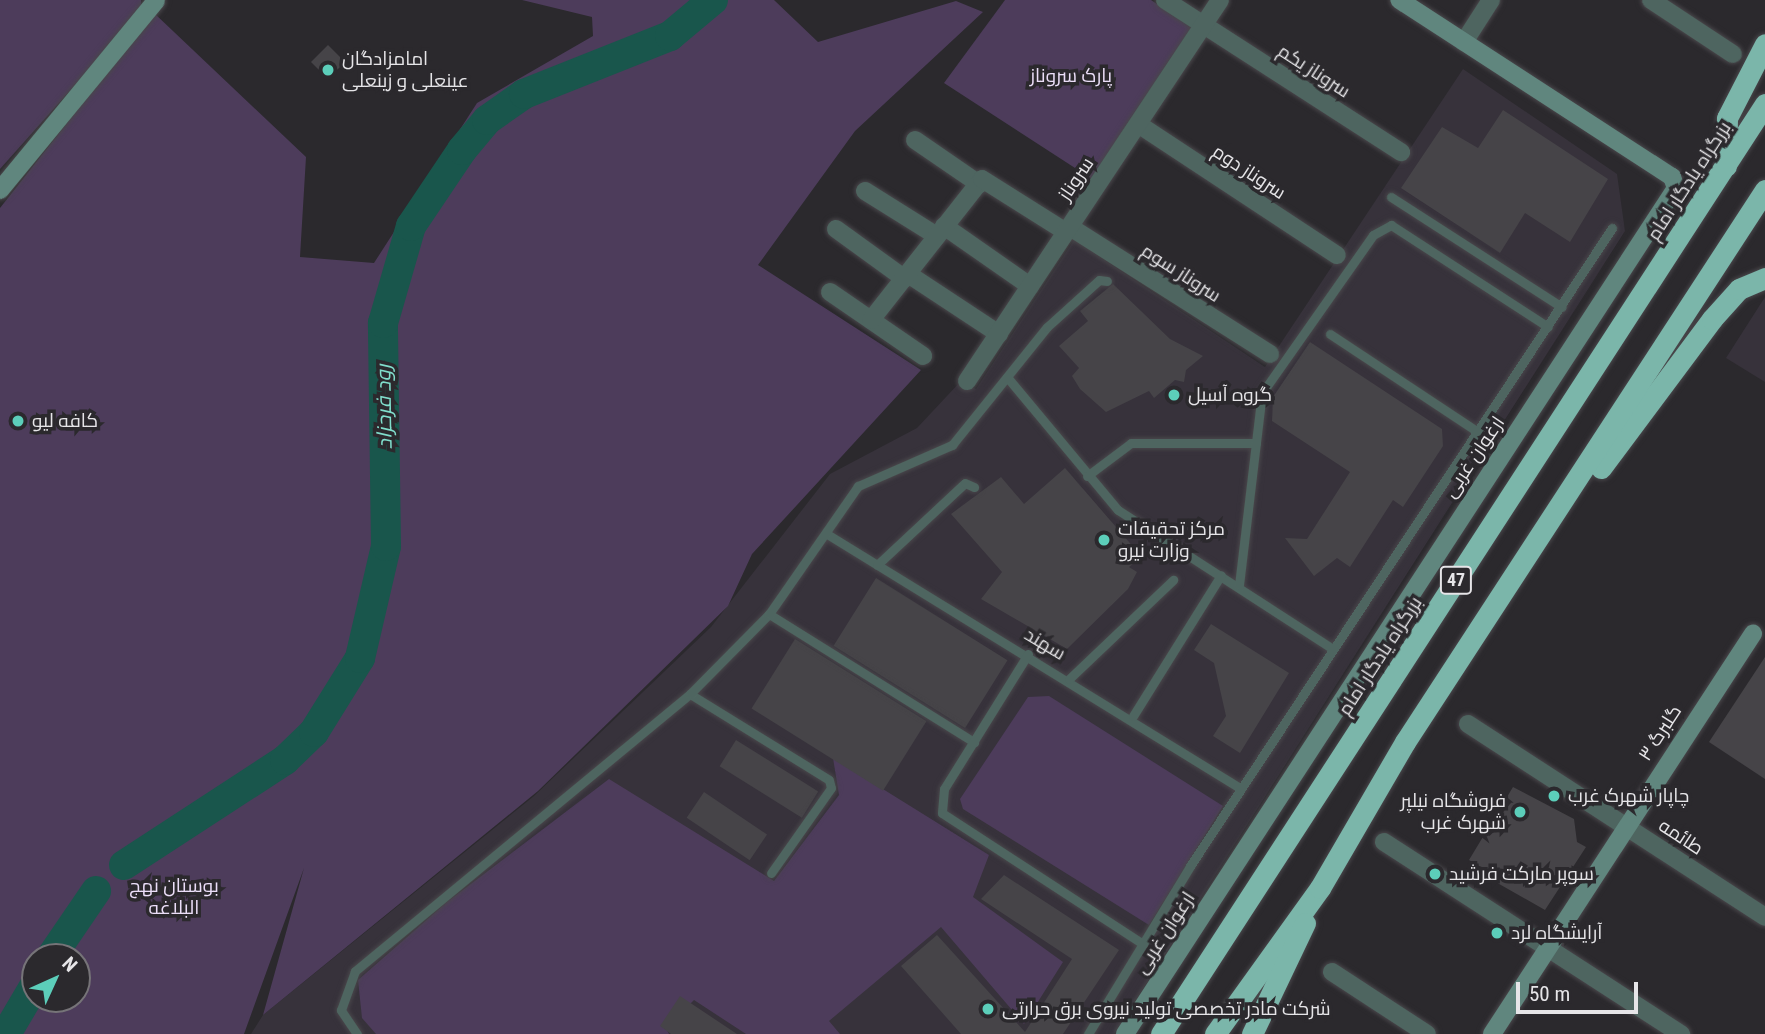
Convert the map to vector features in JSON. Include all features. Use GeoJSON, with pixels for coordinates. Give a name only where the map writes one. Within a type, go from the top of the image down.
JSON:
{"type":"FeatureCollection","features":[{"type":"Feature","properties":{"kind":"highway"},"geometry":{"type":"LineString","coordinates":[[1726,167],[1727,118],[1765,44]]}},
{"type":"Feature","properties":{"kind":"highway","name":"بزرگراه یادگار امام"},"geometry":{"type":"LineString","coordinates":[[1161,1034],[1765,104]]}},
{"type":"Feature","properties":{"kind":"highway","name":"47"},"geometry":{"type":"LineString","coordinates":[[1215,1034],[1320,888],[1405,743],[1569,499],[1765,190]]}},
{"type":"Feature","properties":{"kind":"highway"},"geometry":{"type":"LineString","coordinates":[[1569,499],[1641,422],[1738,289],[1765,278]]}},
{"type":"Feature","properties":{"kind":"highway"},"geometry":{"type":"LineString","coordinates":[[1254,1034],[1272,1001],[1320,888]]}},
{"type":"Feature","properties":{"kind":"street"},"geometry":{"type":"LineString","coordinates":[[0,190],[156,0]]}},
{"type":"Feature","properties":{"kind":"street","name":"سروناز یکم"},"geometry":{"type":"LineString","coordinates":[[1165,0],[1402,152]]}},
{"type":"Feature","properties":{"kind":"street","name":"سروناز"},"geometry":{"type":"LineString","coordinates":[[967,381],[1220,0]]}},
{"type":"Feature","properties":{"kind":"street","name":"ارغوان غربی"},"geometry":{"type":"LineString","coordinates":[[1125,1034],[1676,188],[1672,177],[1399,0]]}},
{"type":"Feature","properties":{"kind":"street"},"geometry":{"type":"LineString","coordinates":[[1464,42],[1491,0]]}},
{"type":"Feature","properties":{"kind":"street"},"geometry":{"type":"LineString","coordinates":[[1651,0],[1733,54]]}},
{"type":"Feature","properties":{"kind":"street","name":"سروناز دوم"},"geometry":{"type":"LineString","coordinates":[[1138,124],[1337,255]]}},
{"type":"Feature","properties":{"kind":"street"},"geometry":{"type":"LineString","coordinates":[[872,320],[979,184],[915,140]]}},
{"type":"Feature","properties":{"kind":"street","name":"سروناز سوم"},"geometry":{"type":"LineString","coordinates":[[979,184],[982,179],[1270,354]]}},
{"type":"Feature","properties":{"kind":"street"},"geometry":{"type":"LineString","coordinates":[[865,191],[941,231],[1030,286]]}},
{"type":"Feature","properties":{"kind":"street"},"geometry":{"type":"LineString","coordinates":[[835,229],[999,334]]}},
{"type":"Feature","properties":{"kind":"street"},"geometry":{"type":"LineString","coordinates":[[830,292],[923,356]]}},
{"type":"Feature","properties":{"kind":"street","name":"گلبرگ ۳"},"geometry":{"type":"LineString","coordinates":[[1492,1034],[1625,826],[1759,636]]}},
{"type":"Feature","properties":{"kind":"street","name":"طائمه"},"geometry":{"type":"LineString","coordinates":[[1468,724],[1765,917]]}},
{"type":"Feature","properties":{"kind":"street"},"geometry":{"type":"LineString","coordinates":[[1384,842],[1681,1034]]}},
{"type":"Feature","properties":{"kind":"street"},"geometry":{"type":"LineString","coordinates":[[1332,972],[1427,1034]]}},
{"type":"Feature","properties":{"kind":"lane"},"geometry":{"type":"LineString","coordinates":[[1391,197],[1562,307]]}},
{"type":"Feature","properties":{"kind":"lane"},"geometry":{"type":"LineString","coordinates":[[1239,585],[1262,393],[1365,243],[1382,228],[1391,225],[1548,327]]}},
{"type":"Feature","properties":{"kind":"lane"},"geometry":{"type":"LineString","coordinates":[[1088,1034],[1241,789],[1612,228]]}},
{"type":"Feature","properties":{"kind":"lane"},"geometry":{"type":"LineString","coordinates":[[357,1034],[341,1010],[355,971],[690,694],[769,614],[859,486],[952,445],[1047,327],[1099,280],[1107,281]]}},
{"type":"Feature","properties":{"kind":"lane"},"geometry":{"type":"LineString","coordinates":[[1330,334],[1478,432]]}},
{"type":"Feature","properties":{"kind":"lane"},"geometry":{"type":"LineString","coordinates":[[1007,377],[1118,510],[1239,585],[1333,649]]}},
{"type":"Feature","properties":{"kind":"lane"},"geometry":{"type":"LineString","coordinates":[[1087,476],[1131,443],[1256,443]]}},
{"type":"Feature","properties":{"kind":"lane"},"geometry":{"type":"LineString","coordinates":[[877,565],[965,483],[974,486]]}},
{"type":"Feature","properties":{"kind":"lane","name":"سهند"},"geometry":{"type":"LineString","coordinates":[[827,534],[1132,716],[1241,789]]}},
{"type":"Feature","properties":{"kind":"lane"},"geometry":{"type":"LineString","coordinates":[[1132,716],[1221,575]]}},
{"type":"Feature","properties":{"kind":"lane"},"geometry":{"type":"LineString","coordinates":[[1069,678],[1173,580]]}},
{"type":"Feature","properties":{"kind":"lane"},"geometry":{"type":"LineString","coordinates":[[769,614],[974,742]]}},
{"type":"Feature","properties":{"kind":"lane"},"geometry":{"type":"LineString","coordinates":[[1027,654],[944,789],[942,813],[1143,944]]}},
{"type":"Feature","properties":{"kind":"lane"},"geometry":{"type":"LineString","coordinates":[[690,694],[829,780],[831,788],[771,873]]}},
{"type":"Feature","properties":{"kind":"shaded area","name":"مرکز تحقیقات وزارت نیرو"},"geometry":{"type":"Polygon","coordinates":[[[1463,69],[1617,174],[1625,231],[1114,1034],[251,1034],[263,1015],[534,796],[711,627],[830,474],[917,428],[961,381],[976,389],[1074,240],[1265,367],[1463,69]]]}},
{"type":"Feature","properties":{"kind":"shaded area"},"geometry":{"type":"Polygon","coordinates":[[[1765,297],[1765,382],[1726,358],[1765,297]]]}},
{"type":"Feature","properties":{"kind":"green space"},"geometry":{"type":"Polygon","coordinates":[[[0,0],[141,0],[141,11],[0,169],[0,0]]]}},
{"type":"Feature","properties":{"kind":"green space","name":"بوستان نهج البلاغه"},"geometry":{"type":"Polygon","coordinates":[[[522,0],[774,0],[818,42],[956,1],[983,12],[855,131],[758,265],[921,370],[752,554],[728,606],[538,791],[263,1015],[304,868],[244,1034],[0,1034],[0,208],[154,13],[306,157],[300,257],[374,263],[477,103],[593,36],[592,17],[522,0]]]}},
{"type":"Feature","properties":{"kind":"green space","name":"پارک سروناز"},"geometry":{"type":"Polygon","coordinates":[[[1005,0],[1151,0],[1194,29],[1092,179],[944,83],[1005,0]]]}},
{"type":"Feature","properties":{"kind":"green space"},"geometry":{"type":"Polygon","coordinates":[[[1049,696],[1223,806],[1149,925],[963,809],[960,799],[1028,697],[1049,696]]]}},
{"type":"Feature","properties":{"kind":"green space"},"geometry":{"type":"Polygon","coordinates":[[[833,758],[989,855],[973,897],[1063,962],[1024,1024],[941,927],[829,1021],[840,1034],[746,1034],[694,1000],[666,1028],[669,1034],[376,1034],[362,1018],[358,980],[447,902],[609,779],[774,881],[839,795],[833,758]]]}},
{"type":"Feature","properties":{"kind":"building","name":"امامزادگان عینعلی و زینعلی"},"geometry":{"type":"Polygon","coordinates":[[[328,45],[345,62],[328,79],[311,62],[328,45]]]}},
{"type":"Feature","properties":{"kind":"building"},"geometry":{"type":"Polygon","coordinates":[[[1503,110],[1608,179],[1570,242],[1525,213],[1500,253],[1401,188],[1442,127],[1478,148],[1503,110]]]}},
{"type":"Feature","properties":{"kind":"building"},"geometry":{"type":"Polygon","coordinates":[[[1113,284],[1170,339],[1203,356],[1186,370],[1184,382],[1175,380],[1154,398],[1149,391],[1106,412],[1080,389],[1072,376],[1079,368],[1059,346],[1088,321],[1080,311],[1113,284]]]}},
{"type":"Feature","properties":{"kind":"building"},"geometry":{"type":"Polygon","coordinates":[[[1310,342],[1442,429],[1443,446],[1403,507],[1393,500],[1350,567],[1337,558],[1314,576],[1285,538],[1307,539],[1350,472],[1272,421],[1273,397],[1310,342]]]}},
{"type":"Feature","properties":{"kind":"building"},"geometry":{"type":"Polygon","coordinates":[[[1065,468],[1142,557],[1129,567],[1137,572],[1128,589],[1067,649],[981,599],[1002,572],[951,514],[1001,477],[1024,504],[1065,468]]]}},
{"type":"Feature","properties":{"kind":"building"},"geometry":{"type":"Polygon","coordinates":[[[876,578],[1007,660],[965,728],[834,646],[876,578]]]}},
{"type":"Feature","properties":{"kind":"building"},"geometry":{"type":"Polygon","coordinates":[[[1211,624],[1289,673],[1240,753],[1213,736],[1226,716],[1214,663],[1194,650],[1211,624]]]}},
{"type":"Feature","properties":{"kind":"building"},"geometry":{"type":"Polygon","coordinates":[[[795,639],[926,721],[883,791],[752,709],[795,639]]]}},
{"type":"Feature","properties":{"kind":"building"},"geometry":{"type":"Polygon","coordinates":[[[1765,657],[1765,779],[1709,742],[1765,657]]]}},
{"type":"Feature","properties":{"kind":"building"},"geometry":{"type":"Polygon","coordinates":[[[736,740],[818,791],[802,818],[720,766],[736,740]]]}},
{"type":"Feature","properties":{"kind":"building"},"geometry":{"type":"Polygon","coordinates":[[[1513,787],[1574,819],[1577,842],[1586,847],[1545,910],[1478,872],[1481,867],[1469,860],[1513,787]]]}},
{"type":"Feature","properties":{"kind":"building"},"geometry":{"type":"Polygon","coordinates":[[[704,792],[767,834],[750,860],[687,818],[704,792]]]}},
{"type":"Feature","properties":{"kind":"building"},"geometry":{"type":"Polygon","coordinates":[[[1004,875],[1119,950],[1063,1034],[961,1034],[901,966],[937,935],[1025,1032],[1072,959],[981,899],[1004,875]]]}},
{"type":"Feature","properties":{"kind":"building"},"geometry":{"type":"Polygon","coordinates":[[[680,996],[737,1034],[671,1034],[660,1026],[680,996]]]}},
{"type":"Feature","properties":{"kind":"waterway","name":"رود فرحزاد"},"geometry":{"type":"LineString","coordinates":[[124,865],[285,760],[314,732],[360,658],[386,546],[383,323],[411,226],[462,150],[487,120],[524,94],[670,36],[713,0]]}},
{"type":"Feature","properties":{"kind":"waterway","name":"رود فرحزاد"},"geometry":{"type":"LineString","coordinates":[[61,943],[96,891]]}},
{"type":"Feature","properties":{"kind":"waterway","name":"رود فرحزاد"},"geometry":{"type":"LineString","coordinates":[[6,1034],[21,1009]]}},
{"type":"Feature","properties":{"kind":"place","name":"امامزادگان عینعلی و زینعلی"},"geometry":{"type":"Point","coordinates":[328,70]}},
{"type":"Feature","properties":{"kind":"place","name":"گروه آسیل"},"geometry":{"type":"Point","coordinates":[1174,395]}},
{"type":"Feature","properties":{"kind":"place","name":"کافه لیو"},"geometry":{"type":"Point","coordinates":[18,421]}},
{"type":"Feature","properties":{"kind":"place","name":"مرکز تحقیقات وزارت نیرو"},"geometry":{"type":"Point","coordinates":[1104,540]}},
{"type":"Feature","properties":{"kind":"place","name":"چاپار شهرک غرب"},"geometry":{"type":"Point","coordinates":[1554,796]}},
{"type":"Feature","properties":{"kind":"place","name":"فروشگاه نیلپر شهرک غرب"},"geometry":{"type":"Point","coordinates":[1520,812]}},
{"type":"Feature","properties":{"kind":"place","name":"سوپر مارکت فرشید"},"geometry":{"type":"Point","coordinates":[1435,874]}},
{"type":"Feature","properties":{"kind":"place","name":"آرایشگاه لرد"},"geometry":{"type":"Point","coordinates":[1497,933]}},
{"type":"Feature","properties":{"kind":"place","name":"شرکت مادر تخصصی تولید نیروی برق حرارتی"},"geometry":{"type":"Point","coordinates":[988,1009]}}]}
